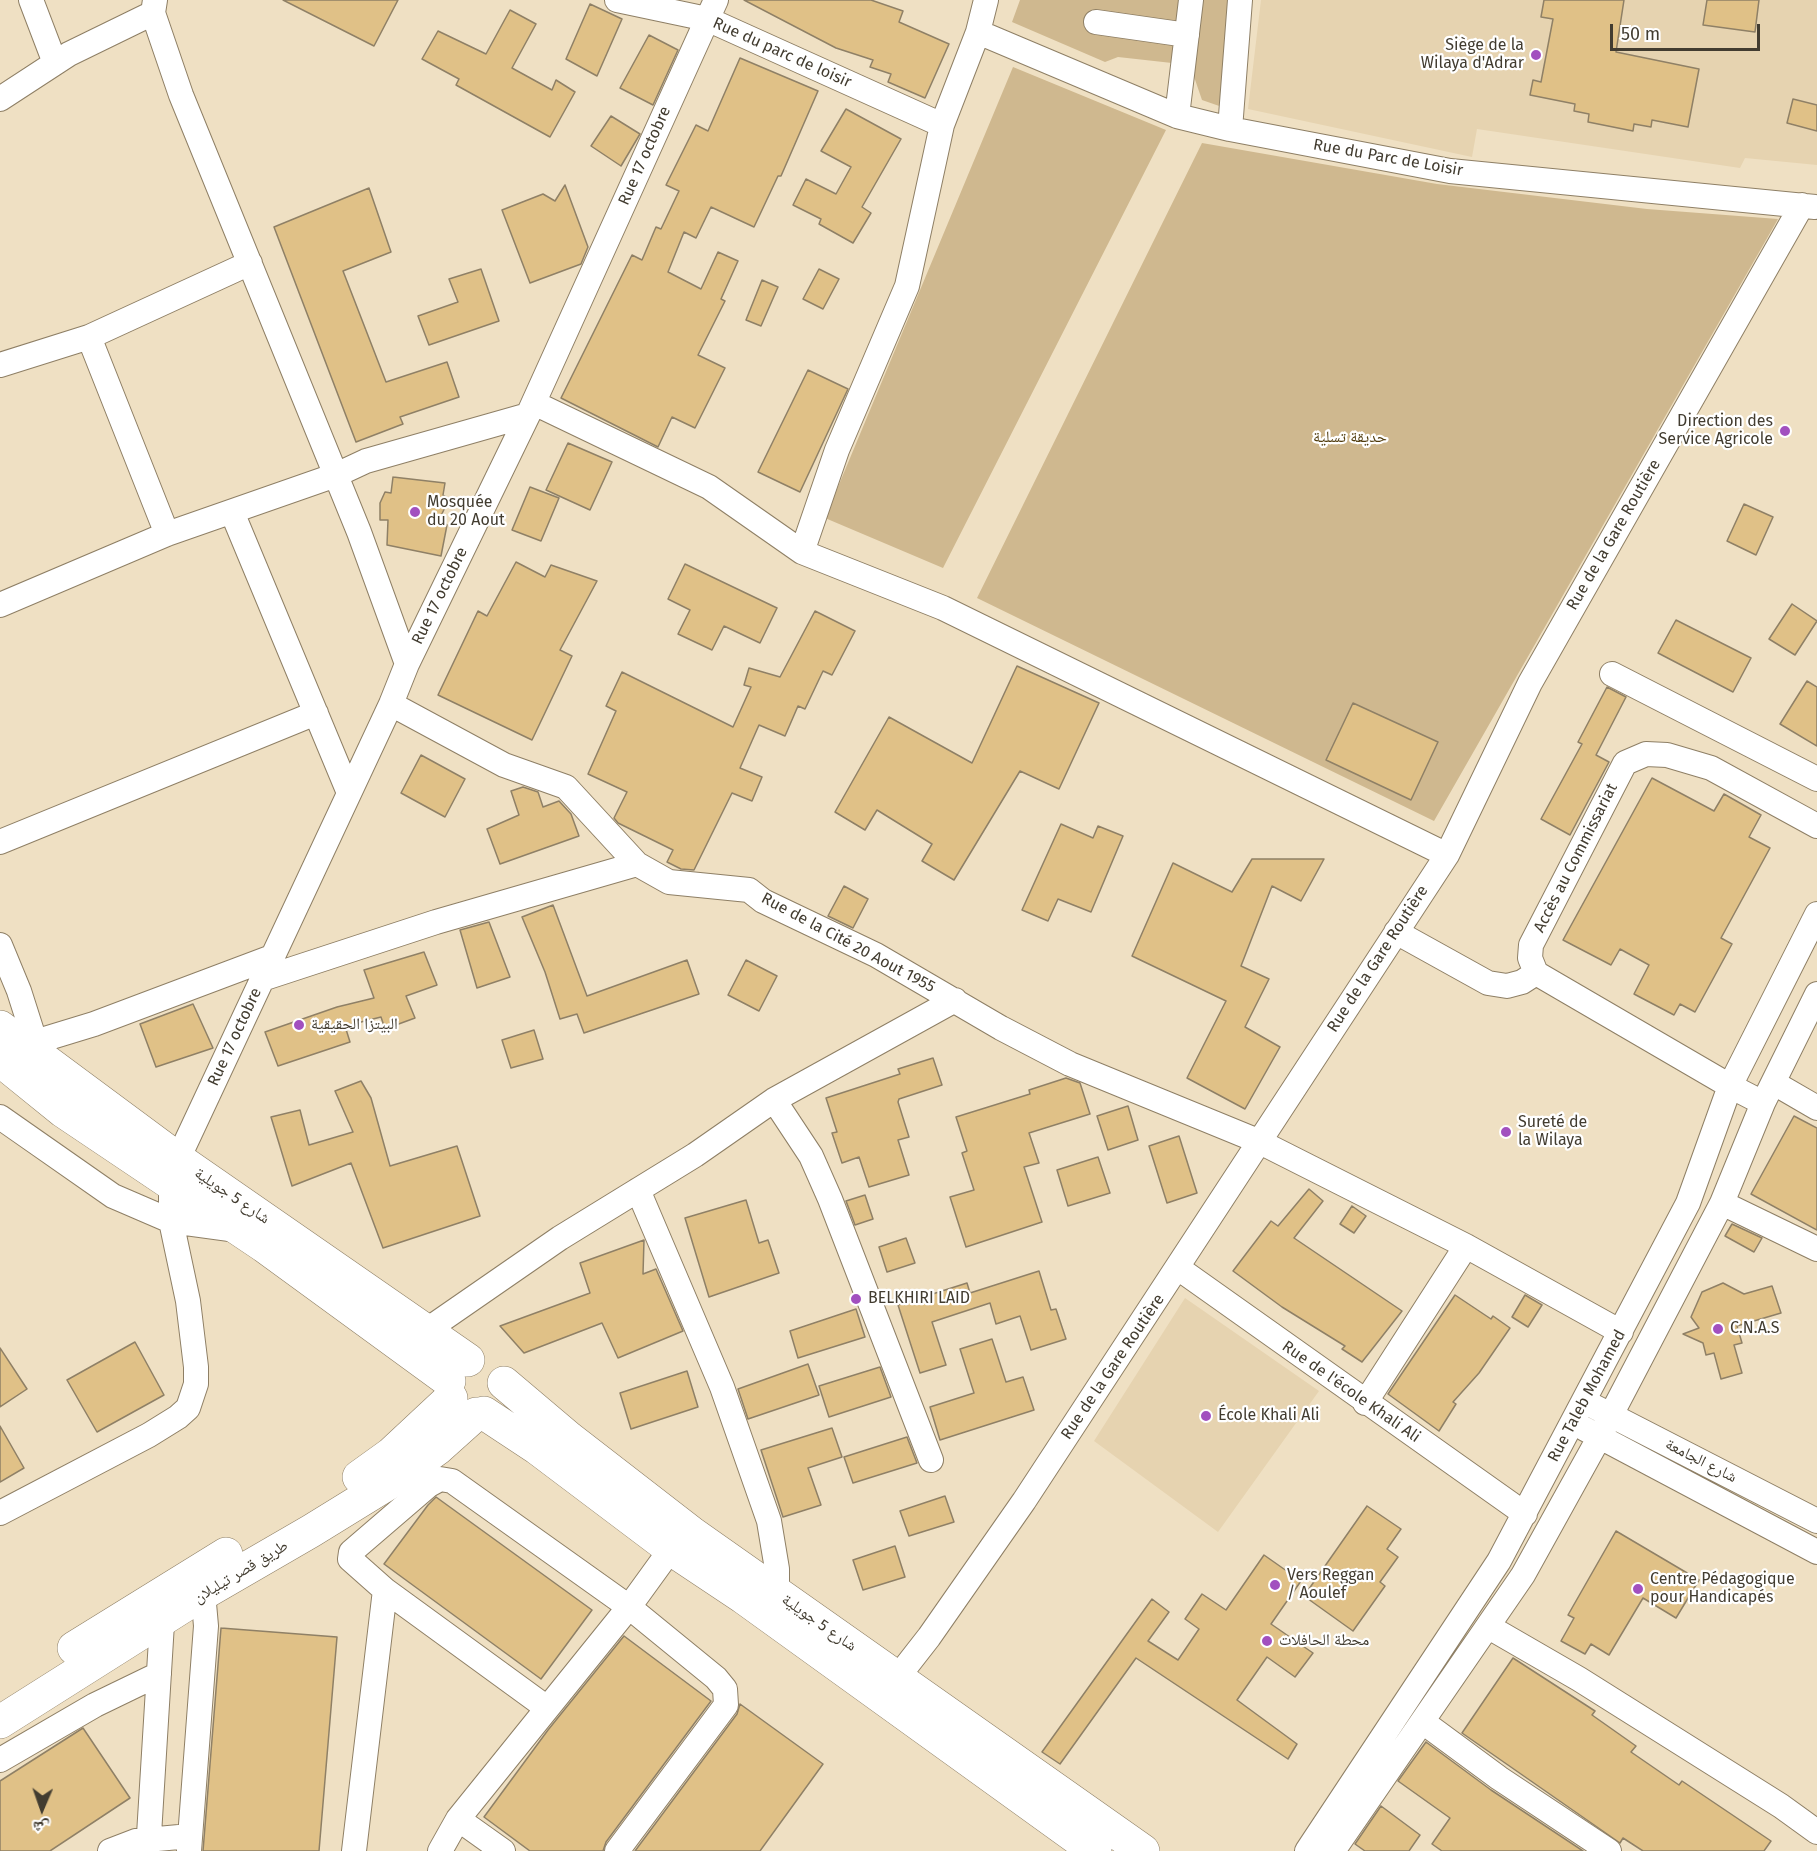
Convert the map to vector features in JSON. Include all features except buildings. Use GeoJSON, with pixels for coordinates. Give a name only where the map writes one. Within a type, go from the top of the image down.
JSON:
{"type":"FeatureCollection","features":[{"type":"Feature","properties":{"kind":"main road","name":"شارع 5 جويلية"},"geometry":{"type":"LineString","coordinates":[[0,1027],[38,1051],[239,1230],[466,1393],[671,1549],[743,1597],[1095,1851]]}},
{"type":"Feature","properties":{"kind":"main road","name":"شارع 5 جويلية"},"geometry":{"type":"LineString","coordinates":[[0,1060],[63,1111],[175,1172],[427,1330],[466,1393]]}},
{"type":"Feature","properties":{"kind":"main road","name":"شارع 5 جويلية"},"geometry":{"type":"LineString","coordinates":[[466,1393],[490,1362],[497,1367],[504,1383],[569,1438],[684,1527],[1143,1851]]}},
{"type":"Feature","properties":{"kind":"main road","name":"طريق قصر تيليلان"},"geometry":{"type":"LineString","coordinates":[[0,1722],[163,1606],[353,1481],[391,1454],[466,1393],[502,1399],[504,1383]]}},
{"type":"Feature","properties":{"kind":"main road","name":"طريق قصر تيليلان"},"geometry":{"type":"LineString","coordinates":[[0,1695],[163,1606]]}},
{"type":"Feature","properties":{"kind":"street"},"geometry":{"type":"LineString","coordinates":[[31,0],[55,63]]}},
{"type":"Feature","properties":{"kind":"street","name":"Rue du parc de loisir"},"geometry":{"type":"LineString","coordinates":[[616,0],[711,10],[942,125]]}},
{"type":"Feature","properties":{"kind":"street"},"geometry":{"type":"LineString","coordinates":[[802,552],[837,450],[907,286],[942,125],[978,32],[986,0]]}},
{"type":"Feature","properties":{"kind":"street"},"geometry":{"type":"LineString","coordinates":[[1178,116],[1191,0]]}},
{"type":"Feature","properties":{"kind":"street"},"geometry":{"type":"LineString","coordinates":[[1230,129],[1240,0]]}},
{"type":"Feature","properties":{"kind":"street"},"geometry":{"type":"LineString","coordinates":[[0,99],[55,63],[154,7],[181,95],[359,532],[407,664]]}},
{"type":"Feature","properties":{"kind":"street","name":"Rue 17 octobre"},"geometry":{"type":"LineString","coordinates":[[175,1172],[272,957],[391,705],[407,664],[531,409],[711,10]]}},
{"type":"Feature","properties":{"kind":"street"},"geometry":{"type":"LineString","coordinates":[[1096,22],[1187,35]]}},
{"type":"Feature","properties":{"kind":"street","name":"Rue du Parc de Loisir"},"geometry":{"type":"LineString","coordinates":[[978,32],[1178,116],[1230,129],[1450,171],[1809,206]]}},
{"type":"Feature","properties":{"kind":"street","name":"Rue de la Gare Routière"},"geometry":{"type":"LineString","coordinates":[[897,1678],[1024,1501],[1447,855],[1530,683],[1809,206]]}},
{"type":"Feature","properties":{"kind":"street"},"geometry":{"type":"LineString","coordinates":[[0,365],[88,338],[250,264]]}},
{"type":"Feature","properties":{"kind":"street"},"geometry":{"type":"LineString","coordinates":[[88,338],[167,534]]}},
{"type":"Feature","properties":{"kind":"street"},"geometry":{"type":"LineString","coordinates":[[0,605],[167,534],[336,475],[387,453],[531,409],[709,488],[802,552],[943,608],[1447,855]]}},
{"type":"Feature","properties":{"kind":"street"},"geometry":{"type":"LineString","coordinates":[[232,512],[349,793]]}},
{"type":"Feature","properties":{"kind":"street"},"geometry":{"type":"LineString","coordinates":[[1612,674],[1817,779]]}},
{"type":"Feature","properties":{"kind":"street","name":"Rue de la Cité 20 Aout 1955"},"geometry":{"type":"LineString","coordinates":[[391,705],[504,765],[566,787],[637,864],[669,882],[749,890],[764,901],[876,955],[1001,1028],[1070,1064],[1258,1141],[1466,1246],[1621,1332]]}},
{"type":"Feature","properties":{"kind":"street"},"geometry":{"type":"LineString","coordinates":[[0,842],[316,713]]}},
{"type":"Feature","properties":{"kind":"street","name":"Accès au Commissariat"},"geometry":{"type":"LineString","coordinates":[[1536,973],[1530,958],[1531,945],[1625,763],[1646,754],[1667,755],[1711,768],[1817,826]]}},
{"type":"Feature","properties":{"kind":"street"},"geometry":{"type":"LineString","coordinates":[[262,979],[436,922],[637,864]]}},
{"type":"Feature","properties":{"kind":"street","name":"Rue Taleb Mohamed"},"geometry":{"type":"LineString","coordinates":[[1307,1851],[1499,1561],[1525,1514],[1688,1203],[1730,1086],[1817,914]]}},
{"type":"Feature","properties":{"kind":"street"},"geometry":{"type":"LineString","coordinates":[[1396,932],[1488,982],[1507,986],[1522,982],[1536,973],[1730,1086],[1769,1093],[1817,1108]]}},
{"type":"Feature","properties":{"kind":"street"},"geometry":{"type":"LineString","coordinates":[[0,945],[38,1051],[94,1024],[272,957]]}},
{"type":"Feature","properties":{"kind":"street","name":"Rue Taleb Mohamed"},"geometry":{"type":"LineString","coordinates":[[1333,1851],[1490,1627],[1522,1575],[1605,1426],[1722,1203],[1769,1093],[1817,994]]}},
{"type":"Feature","properties":{"kind":"street"},"geometry":{"type":"LineString","coordinates":[[427,1330],[560,1238],[695,1155],[774,1100],[955,1000]]}},
{"type":"Feature","properties":{"kind":"street"},"geometry":{"type":"LineString","coordinates":[[774,1100],[811,1156],[830,1199],[931,1460]]}},
{"type":"Feature","properties":{"kind":"street"},"geometry":{"type":"LineString","coordinates":[[0,1117],[104,1190],[171,1221],[239,1230]]}},
{"type":"Feature","properties":{"kind":"street"},"geometry":{"type":"LineString","coordinates":[[0,1513],[149,1435],[188,1408],[196,1384],[196,1367],[188,1301],[171,1221],[175,1172]]}},
{"type":"Feature","properties":{"kind":"street"},"geometry":{"type":"LineString","coordinates":[[638,1190],[722,1387],[769,1521],[777,1569],[777,1593]]}},
{"type":"Feature","properties":{"kind":"street"},"geometry":{"type":"LineString","coordinates":[[1722,1203],[1817,1249]]}},
{"type":"Feature","properties":{"kind":"street"},"geometry":{"type":"LineString","coordinates":[[1365,1403],[1466,1246]]}},
{"type":"Feature","properties":{"kind":"street","name":"Rue de l'école Khali Ali"},"geometry":{"type":"LineString","coordinates":[[1178,1268],[1365,1403],[1525,1514]]}},
{"type":"Feature","properties":{"kind":"street","name":"شارع الجامعة"},"geometry":{"type":"LineString","coordinates":[[1585,1401],[1605,1426],[1817,1552]]}},
{"type":"Feature","properties":{"kind":"street"},"geometry":{"type":"LineString","coordinates":[[1572,1423],[1605,1426]]}},
{"type":"Feature","properties":{"kind":"street","name":"شارع الجامعة"},"geometry":{"type":"LineString","coordinates":[[1605,1426],[1817,1521]]}},
{"type":"Feature","properties":{"kind":"street"},"geometry":{"type":"LineString","coordinates":[[547,1708],[386,1590],[351,1560],[350,1554],[429,1485],[440,1479],[452,1481],[629,1607],[716,1678],[725,1689],[728,1699],[723,1710],[617,1851]]}},
{"type":"Feature","properties":{"kind":"street"},"geometry":{"type":"LineString","coordinates":[[440,1851],[458,1819],[629,1607],[671,1549]]}},
{"type":"Feature","properties":{"kind":"street"},"geometry":{"type":"LineString","coordinates":[[1499,1561],[1522,1575]]}},
{"type":"Feature","properties":{"kind":"street"},"geometry":{"type":"LineString","coordinates":[[110,1851],[123,1845],[190,1843],[206,1626],[202,1581]]}},
{"type":"Feature","properties":{"kind":"street"},"geometry":{"type":"LineString","coordinates":[[354,1851],[386,1590]]}},
{"type":"Feature","properties":{"kind":"street"},"geometry":{"type":"LineString","coordinates":[[148,1845],[163,1606]]}},
{"type":"Feature","properties":{"kind":"street"},"geometry":{"type":"LineString","coordinates":[[1490,1627],[1579,1679],[1781,1806],[1817,1832]]}},
{"type":"Feature","properties":{"kind":"street"},"geometry":{"type":"LineString","coordinates":[[0,1760],[95,1705],[159,1674]]}},
{"type":"Feature","properties":{"kind":"street"},"geometry":{"type":"LineString","coordinates":[[1423,1722],[1499,1778],[1609,1851]]}},
{"type":"Feature","properties":{"kind":"street"},"geometry":{"type":"LineString","coordinates":[[458,1819],[503,1851]]}},
{"type":"Feature","properties":{"kind":"shaded area","name":"Siège de la Wilaya d'Adrar"},"geometry":{"type":"Polygon","coordinates":[[[1261,0],[1817,0],[1817,165],[1745,158],[1740,168],[1477,129],[1472,157],[1248,109],[1261,0]]]}},
{"type":"Feature","properties":{"kind":"shaded area","name":"École Khali Ali"},"geometry":{"type":"Polygon","coordinates":[[[1185,1298],[1319,1391],[1218,1532],[1094,1441],[1185,1298]]]}},
{"type":"Feature","properties":{"kind":"green space"},"geometry":{"type":"Polygon","coordinates":[[[1020,0],[1232,0],[1225,108],[1202,100],[1190,65],[1118,57],[1105,62],[1012,22],[1020,0]]]}},
{"type":"Feature","properties":{"kind":"green space"},"geometry":{"type":"Polygon","coordinates":[[[1013,67],[1166,130],[943,568],[825,518],[1013,67]]]}},
{"type":"Feature","properties":{"kind":"green space","name":"حديقة تسلية"},"geometry":{"type":"Polygon","coordinates":[[[1202,143],[1437,184],[1647,209],[1778,219],[1434,821],[977,598],[1202,143]]]}},
{"type":"Feature","properties":{"kind":"place","name":"Siège de la Wilaya d'Adrar"},"geometry":{"type":"Point","coordinates":[1536,55]}},
{"type":"Feature","properties":{"kind":"place","name":"Direction des Service Agricole"},"geometry":{"type":"Point","coordinates":[1785,431]}},
{"type":"Feature","properties":{"kind":"place","name":"Mosquée du 20 Aout"},"geometry":{"type":"Point","coordinates":[415,512]}},
{"type":"Feature","properties":{"kind":"place","name":"البيتزا الحقيقية"},"geometry":{"type":"Point","coordinates":[299,1025]}},
{"type":"Feature","properties":{"kind":"place","name":"Sureté de la Wilaya"},"geometry":{"type":"Point","coordinates":[1506,1132]}},
{"type":"Feature","properties":{"kind":"place","name":"BELKHIRI LAID"},"geometry":{"type":"Point","coordinates":[856,1299]}},
{"type":"Feature","properties":{"kind":"place","name":"C.N.A.S"},"geometry":{"type":"Point","coordinates":[1718,1329]}},
{"type":"Feature","properties":{"kind":"place","name":"École Khali Ali"},"geometry":{"type":"Point","coordinates":[1206,1416]}},
{"type":"Feature","properties":{"kind":"place","name":"Vers Reggan / Aoulef"},"geometry":{"type":"Point","coordinates":[1275,1585]}},
{"type":"Feature","properties":{"kind":"place","name":"Centre Pédagogique pour Handicapés"},"geometry":{"type":"Point","coordinates":[1638,1589]}},
{"type":"Feature","properties":{"kind":"place","name":"محطة الحافلات"},"geometry":{"type":"Point","coordinates":[1267,1641]}}]}
